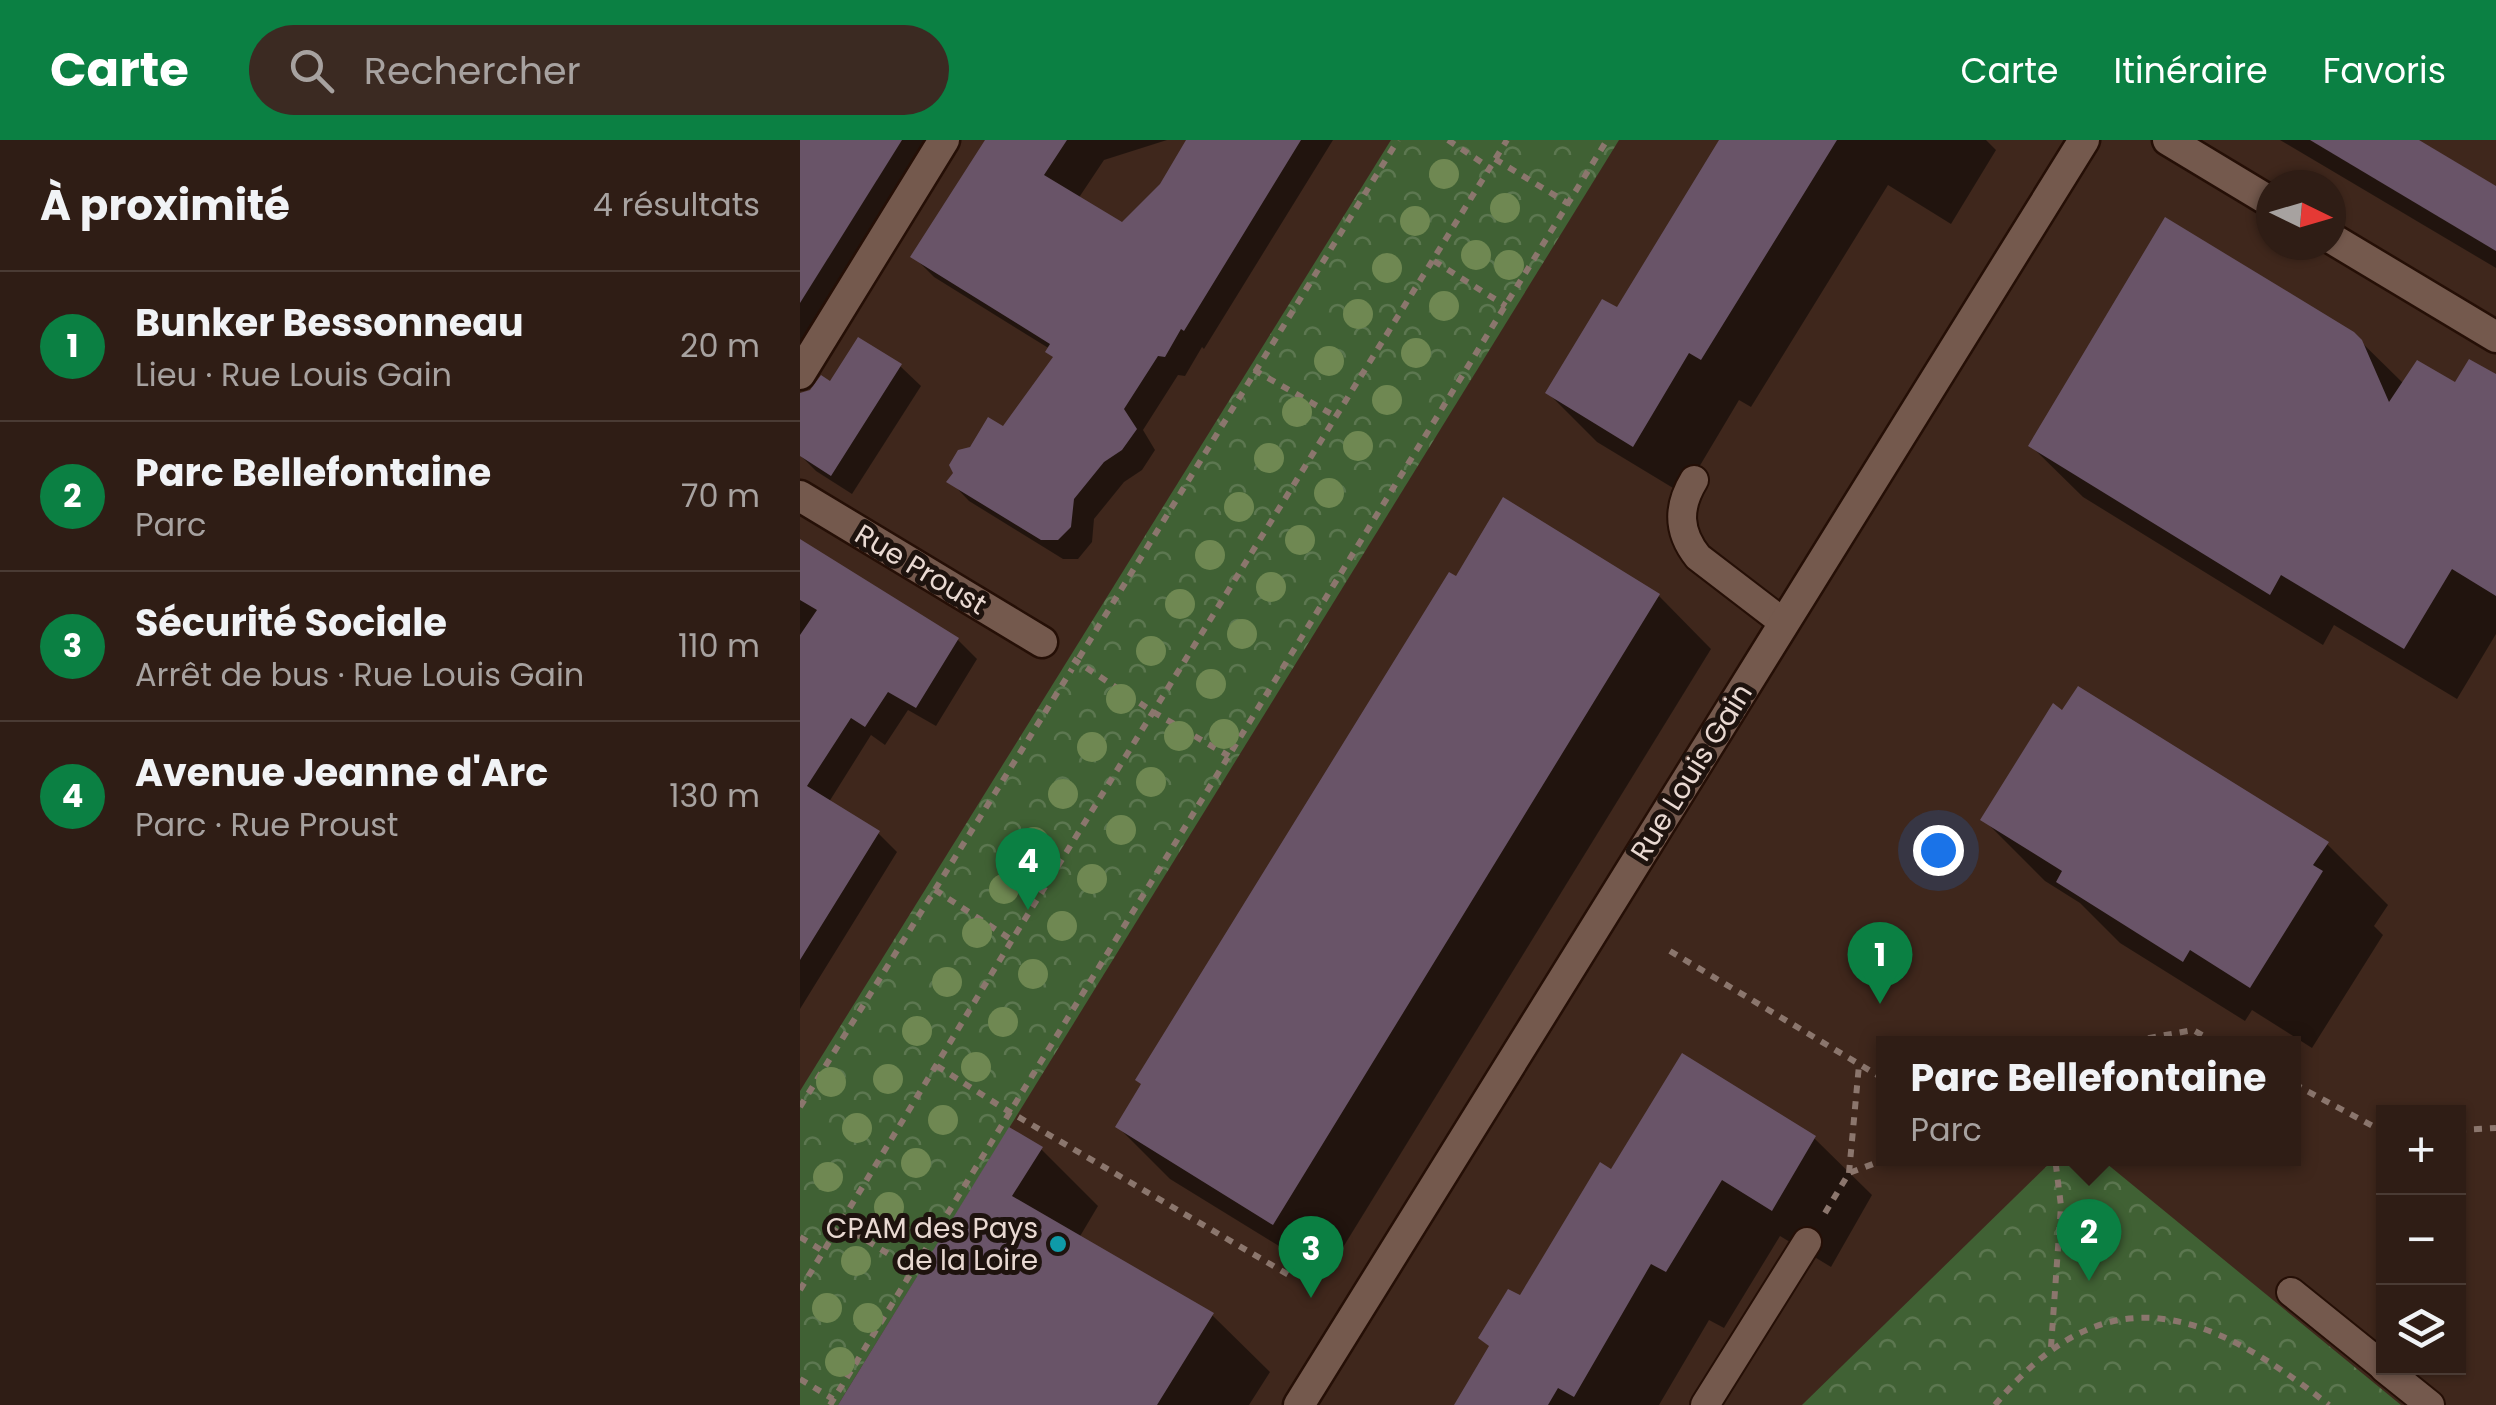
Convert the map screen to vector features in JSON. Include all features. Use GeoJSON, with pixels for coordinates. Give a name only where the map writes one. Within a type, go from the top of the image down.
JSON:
{"type":"FeatureCollection","features":[{"type":"Feature","properties":{"kind":"street"},"geometry":{"type":"LineString","coordinates":[[800,374],[944,140]]}},
{"type":"Feature","properties":{"kind":"street","name":"Rue Louis Gain"},"geometry":{"type":"LineString","coordinates":[[1299,1405],[2084,140]]}},
{"type":"Feature","properties":{"kind":"street"},"geometry":{"type":"LineString","coordinates":[[2168,140],[2256,193]]}},
{"type":"Feature","properties":{"kind":"street"},"geometry":{"type":"LineString","coordinates":[[2346,247],[2496,337]]}},
{"type":"Feature","properties":{"kind":"street","name":"Rue Proust"},"geometry":{"type":"LineString","coordinates":[[800,496],[1042,642]]}},
{"type":"Feature","properties":{"kind":"lane"},"geometry":{"type":"LineString","coordinates":[[1694,480],[1682,511],[1687,544],[1698,557],[1784,623]]}},
{"type":"Feature","properties":{"kind":"lane"},"geometry":{"type":"LineString","coordinates":[[1705,1405],[1807,1242]]}},
{"type":"Feature","properties":{"kind":"lane"},"geometry":{"type":"LineString","coordinates":[[2292,1292],[2376,1360]]}},
{"type":"Feature","properties":{"kind":"lane"},"geometry":{"type":"LineString","coordinates":[[2394,1375],[2430,1405]]}},
{"type":"Feature","properties":{"kind":"path"},"geometry":{"type":"LineString","coordinates":[[800,1107],[1398,140]]}},
{"type":"Feature","properties":{"kind":"path"},"geometry":{"type":"LineString","coordinates":[[1448,140],[1490,168]]}},
{"type":"Feature","properties":{"kind":"path"},"geometry":{"type":"LineString","coordinates":[[800,1290],[1507,140]]}},
{"type":"Feature","properties":{"kind":"path"},"geometry":{"type":"LineString","coordinates":[[800,1379],[832,1402],[1607,140]]}},
{"type":"Feature","properties":{"kind":"path"},"geometry":{"type":"LineString","coordinates":[[1495,158],[1569,204]]}},
{"type":"Feature","properties":{"kind":"path"},"geometry":{"type":"LineString","coordinates":[[1434,260],[1506,306]]}},
{"type":"Feature","properties":{"kind":"path"},"geometry":{"type":"LineString","coordinates":[[1254,370],[1335,416]]}},
{"type":"Feature","properties":{"kind":"path"},"geometry":{"type":"LineString","coordinates":[[1078,661],[1229,756]]}},
{"type":"Feature","properties":{"kind":"path"},"geometry":{"type":"LineString","coordinates":[[935,890],[1012,940]]}},
{"type":"Feature","properties":{"kind":"path"},"geometry":{"type":"LineString","coordinates":[[1670,952],[1876,1074]]}},
{"type":"Feature","properties":{"kind":"path"},"geometry":{"type":"LineString","coordinates":[[2160,1036],[2193,1030],[2204,1036]]}},
{"type":"Feature","properties":{"kind":"path"},"geometry":{"type":"LineString","coordinates":[[1807,1242],[1849,1174],[1860,1064]]}},
{"type":"Feature","properties":{"kind":"path"},"geometry":{"type":"LineString","coordinates":[[938,1066],[1294,1278]]}},
{"type":"Feature","properties":{"kind":"path"},"geometry":{"type":"LineString","coordinates":[[2301,1088],[2376,1128]]}},
{"type":"Feature","properties":{"kind":"path"},"geometry":{"type":"LineString","coordinates":[[2466,1130],[2496,1128]]}},
{"type":"Feature","properties":{"kind":"path"},"geometry":{"type":"LineString","coordinates":[[1849,1174],[1876,1163]]}},
{"type":"Feature","properties":{"kind":"path"},"geometry":{"type":"LineString","coordinates":[[2051,1348],[2061,1206],[2056,1166]]}},
{"type":"Feature","properties":{"kind":"path"},"geometry":{"type":"LineString","coordinates":[[840,1224],[914,1269]]}},
{"type":"Feature","properties":{"kind":"path"},"geometry":{"type":"LineString","coordinates":[[800,1237],[823,1252]]}},
{"type":"Feature","properties":{"kind":"path"},"geometry":{"type":"LineString","coordinates":[[1995,1405],[2014,1381],[2051,1348],[2077,1332],[2132,1317],[2180,1320],[2236,1342],[2329,1405]]}},
{"type":"Feature","properties":{"kind":"green space"},"geometry":{"type":"Polygon","coordinates":[[[1391,140],[1619,140],[838,1405],[800,1405],[800,1091],[1391,140]]]}},
{"type":"Feature","properties":{"kind":"green space"},"geometry":{"type":"Polygon","coordinates":[[[2047,1166],[2110,1166],[2401,1405],[1802,1405],[2047,1166]]]}},
{"type":"Feature","properties":{"kind":"building"},"geometry":{"type":"Polygon","coordinates":[[[800,140],[902,140],[800,303],[800,140]]]}},
{"type":"Feature","properties":{"kind":"building"},"geometry":{"type":"Polygon","coordinates":[[[985,140],[1067,140],[1044,175],[1122,222],[1160,184],[1186,140],[1301,140],[1184,331],[1181,329],[1165,357],[1158,356],[1124,409],[1137,429],[1074,499],[1071,527],[1058,540],[1041,540],[946,482],[953,473],[949,465],[958,450],[970,447],[988,417],[1003,426],[1053,357],[1045,352],[1050,344],[910,257],[985,140]]]}},
{"type":"Feature","properties":{"kind":"building"},"geometry":{"type":"Polygon","coordinates":[[[1719,140],[1837,140],[1701,360],[1689,353],[1633,447],[1545,393],[1602,299],[1617,307],[1719,140]]]}},
{"type":"Feature","properties":{"kind":"building"},"geometry":{"type":"Polygon","coordinates":[[[2310,140],[2419,140],[2496,186],[2496,251],[2310,140]]]}},
{"type":"Feature","properties":{"kind":"building"},"geometry":{"type":"Polygon","coordinates":[[[2165,217],[2354,332],[2362,340],[2389,402],[2417,360],[2455,382],[2469,359],[2496,374],[2496,596],[2452,569],[2404,649],[2281,575],[2270,595],[2028,446],[2165,217]]]}},
{"type":"Feature","properties":{"kind":"building"},"geometry":{"type":"Polygon","coordinates":[[[858,337],[902,364],[831,476],[800,456],[800,393],[810,390],[821,375],[830,381],[858,337]]]}},
{"type":"Feature","properties":{"kind":"building"},"geometry":{"type":"Polygon","coordinates":[[[1503,497],[1660,594],[1273,1225],[1115,1127],[1141,1084],[1135,1080],[1449,572],[1456,576],[1503,497]]]}},
{"type":"Feature","properties":{"kind":"building"},"geometry":{"type":"Polygon","coordinates":[[[800,539],[959,638],[916,708],[888,692],[865,727],[851,718],[807,786],[880,831],[800,960],[800,635],[817,610],[800,600],[800,539]]]}},
{"type":"Feature","properties":{"kind":"building"},"geometry":{"type":"Polygon","coordinates":[[[2078,686],[2329,842],[2313,865],[2323,871],[2250,988],[2190,950],[2183,962],[2056,882],[2062,871],[1980,820],[2053,703],[2062,710],[2078,686]]]}},
{"type":"Feature","properties":{"kind":"building"},"geometry":{"type":"Polygon","coordinates":[[[1682,1053],[1816,1136],[1772,1211],[1722,1180],[1666,1272],[1651,1264],[1574,1397],[1558,1388],[1548,1405],[1454,1405],[1489,1346],[1478,1338],[1508,1289],[1520,1295],[1600,1162],[1611,1169],[1682,1053]]]}},
{"type":"Feature","properties":{"kind":"building","name":"CPAM des Pays de la Loire"},"geometry":{"type":"Polygon","coordinates":[[[1009,1127],[1043,1147],[1012,1196],[1214,1313],[1157,1405],[838,1405],[1009,1127]]]}},
{"type":"Feature","properties":{"kind":"place","name":"Avenue Jeanne d'Arc"},"geometry":{"type":"Point","coordinates":[1028,910]}},
{"type":"Feature","properties":{"kind":"place","name":"Bunker Bessonneau"},"geometry":{"type":"Point","coordinates":[1880,1004]}},
{"type":"Feature","properties":{"kind":"place","name":"CPAM des Pays de la Loire"},"geometry":{"type":"Point","coordinates":[1058,1244]}},
{"type":"Feature","properties":{"kind":"place","name":"Parc Bellefontaine"},"geometry":{"type":"Point","coordinates":[2089,1281]}},
{"type":"Feature","properties":{"kind":"place","name":"Sécurité Sociale"},"geometry":{"type":"Point","coordinates":[1311,1298]}}]}
